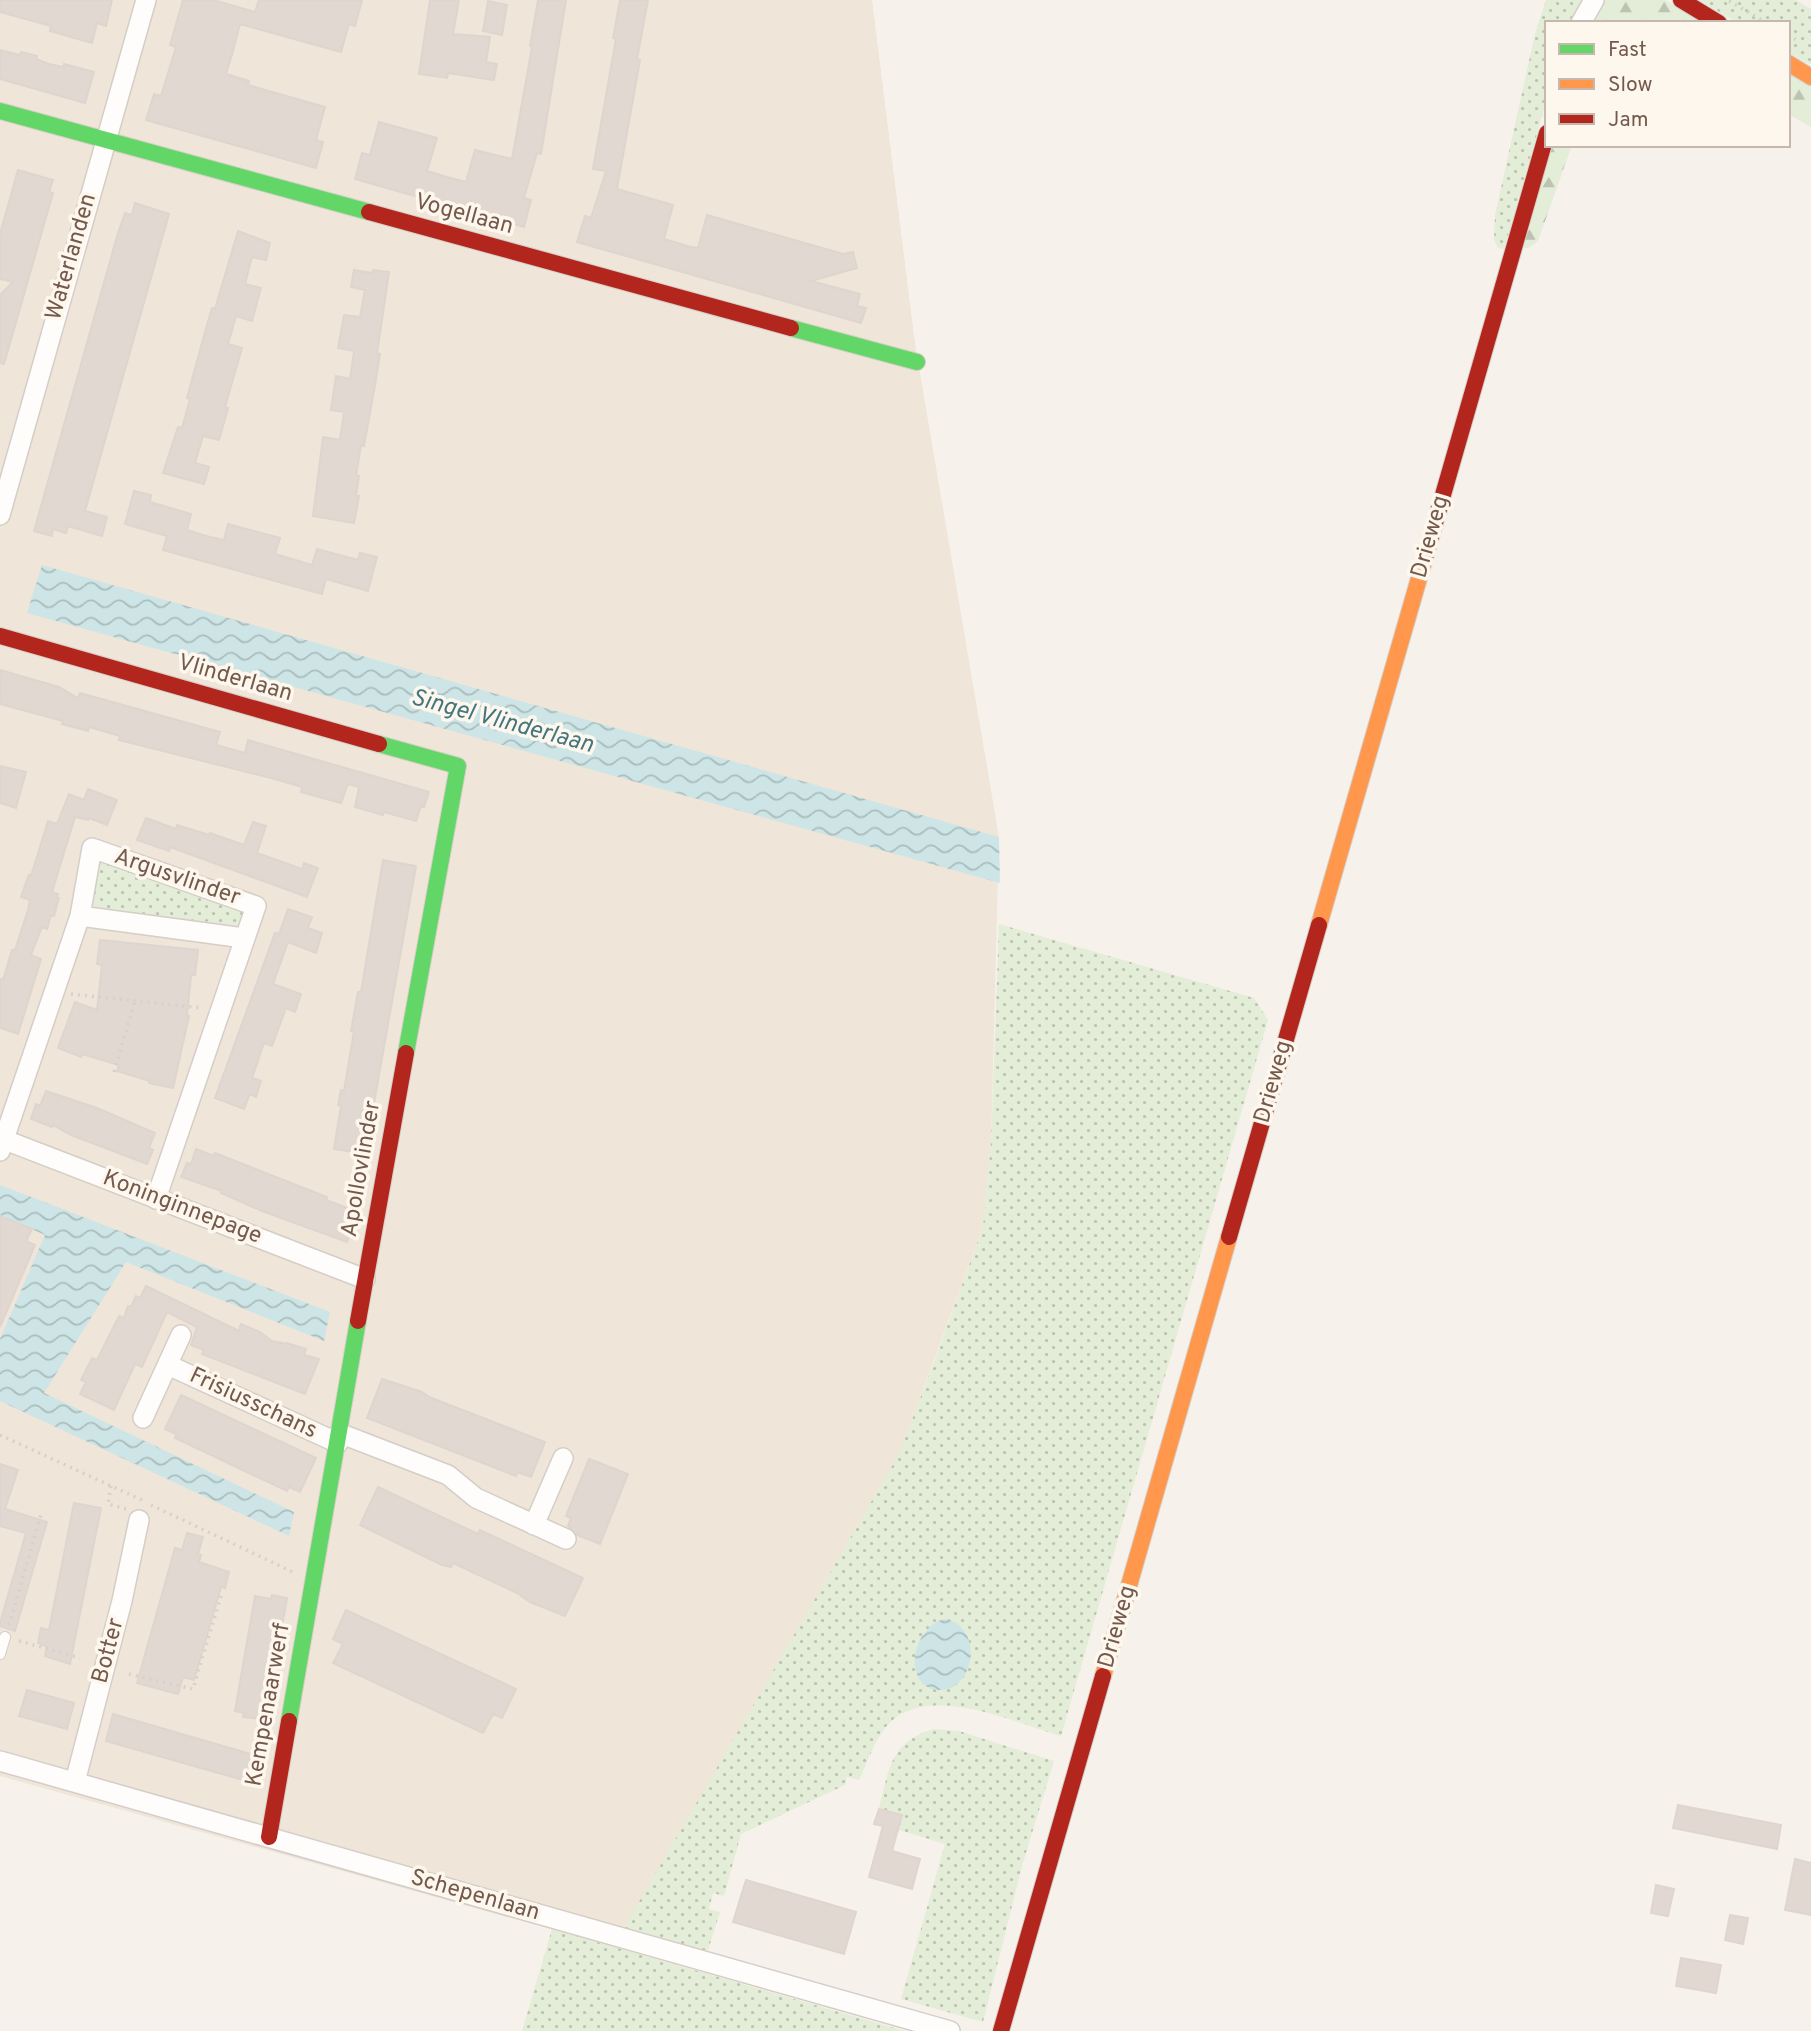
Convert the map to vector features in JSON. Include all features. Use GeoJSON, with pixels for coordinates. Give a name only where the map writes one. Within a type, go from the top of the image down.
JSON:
{"type":"FeatureCollection","features":[{"type":"Feature","properties":{"kind":"street","name":"Waterlanden"},"geometry":{"type":"LineString","coordinates":[[0,515],[146,0]]}},
{"type":"Feature","properties":{"kind":"street"},"geometry":{"type":"LineString","coordinates":[[1582,21],[1594,0]]}},
{"type":"Feature","properties":{"kind":"street"},"geometry":{"type":"LineString","coordinates":[[1681,0],[1716,21]]}},
{"type":"Feature","properties":{"kind":"street"},"geometry":{"type":"LineString","coordinates":[[1790,65],[1811,77]]}},
{"type":"Feature","properties":{"kind":"street","name":"Vogellaan"},"geometry":{"type":"LineString","coordinates":[[0,111],[917,362]]}},
{"type":"Feature","properties":{"kind":"street","name":"Drieweg"},"geometry":{"type":"LineString","coordinates":[[1001,2031],[1545,141]]}},
{"type":"Feature","properties":{"kind":"street","name":"Vlinderlaan"},"geometry":{"type":"LineString","coordinates":[[0,636],[458,766]]}},
{"type":"Feature","properties":{"kind":"street","name":"Apollovlinder"},"geometry":{"type":"LineString","coordinates":[[313,1581],[458,766]]}},
{"type":"Feature","properties":{"kind":"street","name":"Argusvlinder"},"geometry":{"type":"LineString","coordinates":[[2,1143],[80,916],[92,848],[256,906],[156,1199]]}},
{"type":"Feature","properties":{"kind":"street","name":"Argusvlinder"},"geometry":{"type":"LineString","coordinates":[[80,916],[244,938]]}},
{"type":"Feature","properties":{"kind":"street","name":"Koninginnepage"},"geometry":{"type":"LineString","coordinates":[[2,1143],[365,1279]]}},
{"type":"Feature","properties":{"kind":"street","name":"Frisiusschans"},"geometry":{"type":"LineString","coordinates":[[143,1418],[181,1335]]}},
{"type":"Feature","properties":{"kind":"street","name":"Frisiusschans"},"geometry":{"type":"LineString","coordinates":[[168,1365],[339,1438],[448,1475],[476,1498],[566,1539]]}},
{"type":"Feature","properties":{"kind":"street"},"geometry":{"type":"LineString","coordinates":[[534,1525],[563,1458]]}},
{"type":"Feature","properties":{"kind":"street","name":"Botter"},"geometry":{"type":"LineString","coordinates":[[75,1782],[122,1601],[139,1520]]}},
{"type":"Feature","properties":{"kind":"street","name":"Kempenaarwerf"},"geometry":{"type":"LineString","coordinates":[[269,1837],[313,1581]]}},
{"type":"Feature","properties":{"kind":"street","name":"Schepenlaan"},"geometry":{"type":"LineString","coordinates":[[0,1761],[950,2031]]}},
{"type":"Feature","properties":{"kind":"lane"},"geometry":{"type":"LineString","coordinates":[[0,1654],[5,1637]]}},
{"type":"Feature","properties":{"kind":"path"},"geometry":{"type":"LineString","coordinates":[[1727,0],[1764,21]]}},
{"type":"Feature","properties":{"kind":"path"},"geometry":{"type":"LineString","coordinates":[[55,992],[220,1010]]}},
{"type":"Feature","properties":{"kind":"path"},"geometry":{"type":"LineString","coordinates":[[114,1072],[135,1001]]}},
{"type":"Feature","properties":{"kind":"path"},"geometry":{"type":"LineString","coordinates":[[0,1435],[313,1581]]}},
{"type":"Feature","properties":{"kind":"path"},"geometry":{"type":"LineString","coordinates":[[111,1486],[108,1504],[125,1508],[139,1520]]}},
{"type":"Feature","properties":{"kind":"path"},"geometry":{"type":"LineString","coordinates":[[41,1515],[5,1637],[80,1658]]}},
{"type":"Feature","properties":{"kind":"path"},"geometry":{"type":"LineString","coordinates":[[129,1674],[193,1689],[221,1596]]}},
{"type":"Feature","properties":{"kind":"shaded area"},"geometry":{"type":"Polygon","coordinates":[[[0,0],[872,0],[915,344],[999,837],[991,1143],[983,1227],[899,1455],[619,1948],[0,1776],[0,0]]]}},
{"type":"Feature","properties":{"kind":"green space"},"geometry":{"type":"Polygon","coordinates":[[[1546,0],[1583,0],[1573,21],[1545,21],[1545,106],[1504,249],[1498,248],[1494,240],[1495,215],[1535,34],[1546,0]]]}},
{"type":"Feature","properties":{"kind":"green space"},"geometry":{"type":"Polygon","coordinates":[[[1601,0],[1665,0],[1701,21],[1588,21],[1601,0]]]}},
{"type":"Feature","properties":{"kind":"green space"},"geometry":{"type":"Polygon","coordinates":[[[1699,0],[1796,0],[1811,9],[1811,65],[1790,53],[1790,21],[1735,21],[1699,0]]]}},
{"type":"Feature","properties":{"kind":"green space"},"geometry":{"type":"Polygon","coordinates":[[[1790,74],[1811,86],[1811,127],[1790,115],[1790,74]]]}},
{"type":"Feature","properties":{"kind":"green space"},"geometry":{"type":"Polygon","coordinates":[[[1546,147],[1571,147],[1538,241],[1529,248],[1518,248],[1546,147]]]}},
{"type":"Feature","properties":{"kind":"green space"},"geometry":{"type":"Polygon","coordinates":[[[107,863],[246,912],[241,926],[101,908],[90,898],[94,870],[107,863]]]}},
{"type":"Feature","properties":{"kind":"green space"},"geometry":{"type":"Polygon","coordinates":[[[999,924],[1254,998],[1268,1020],[1061,1736],[968,1708],[920,1707],[899,1715],[879,1736],[859,1780],[847,1777],[845,1785],[741,1834],[724,1896],[713,1893],[709,1909],[720,1912],[708,1950],[697,1952],[622,1931],[899,1454],[983,1227],[991,1143],[999,924]],[[963,1628],[925,1630],[916,1653],[969,1638],[963,1628]]]}},
{"type":"Feature","properties":{"kind":"green space"},"geometry":{"type":"Polygon","coordinates":[[[934,1729],[959,1731],[1054,1761],[1022,1866],[983,2022],[901,1999],[945,1844],[899,1830],[903,1815],[879,1808],[889,1769],[900,1749],[919,1734],[934,1729]]]}},
{"type":"Feature","properties":{"kind":"green space"},"geometry":{"type":"Polygon","coordinates":[[[552,1929],[905,2031],[522,2031],[552,1929]]]}},
{"type":"Feature","properties":{"kind":"water","name":"Singel Vlinderlaan"},"geometry":{"type":"Polygon","coordinates":[[[42,565],[999,837],[1000,883],[27,613],[42,565]]]}},
{"type":"Feature","properties":{"kind":"water"},"geometry":{"type":"Polygon","coordinates":[[[0,1185],[330,1312],[324,1341],[126,1262],[44,1393],[294,1512],[289,1536],[0,1401],[0,1339],[45,1235],[0,1215],[0,1185]]]}},
{"type":"Feature","properties":{"kind":"water"},"geometry":{"type":"Polygon","coordinates":[[[945,1619],[957,1624],[966,1633],[970,1658],[961,1681],[951,1688],[936,1690],[925,1686],[920,1680],[916,1672],[916,1653],[929,1627],[945,1619]]]}},
{"type":"Feature","properties":{"kind":"building"},"geometry":{"type":"Polygon","coordinates":[[[0,0],[112,0],[106,26],[97,23],[92,43],[50,31],[51,26],[0,12],[0,0]]]}},
{"type":"Feature","properties":{"kind":"building"},"geometry":{"type":"Polygon","coordinates":[[[183,0],[213,0],[255,12],[259,0],[362,0],[355,26],[349,24],[341,52],[240,24],[226,74],[249,81],[248,85],[325,107],[316,140],[323,142],[316,168],[146,120],[154,94],[161,96],[176,47],[170,45],[183,0]]]}},
{"type":"Feature","properties":{"kind":"building"},"geometry":{"type":"Polygon","coordinates":[[[430,0],[459,0],[453,34],[490,37],[486,62],[497,64],[494,80],[448,73],[447,78],[419,74],[430,0]]]}},
{"type":"Feature","properties":{"kind":"building"},"geometry":{"type":"Polygon","coordinates":[[[538,0],[566,0],[541,154],[537,153],[524,198],[531,200],[524,227],[355,179],[362,153],[370,155],[379,122],[437,138],[427,171],[447,177],[466,182],[475,150],[512,159],[538,0]]]}},
{"type":"Feature","properties":{"kind":"building"},"geometry":{"type":"Polygon","coordinates":[[[620,0],[648,0],[617,189],[673,205],[664,239],[691,247],[698,248],[707,215],[843,254],[853,252],[857,268],[811,281],[860,294],[857,306],[866,308],[861,323],[577,242],[585,216],[591,218],[606,171],[593,169],[616,39],[613,38],[620,0]]]}},
{"type":"Feature","properties":{"kind":"building"},"geometry":{"type":"Polygon","coordinates":[[[488,1],[507,5],[502,35],[483,31],[488,1]]]}},
{"type":"Feature","properties":{"kind":"building"},"geometry":{"type":"Polygon","coordinates":[[[0,50],[20,55],[21,52],[37,56],[36,59],[49,64],[63,67],[64,64],[94,72],[85,103],[0,79],[0,50]]]}},
{"type":"Feature","properties":{"kind":"building"},"geometry":{"type":"Polygon","coordinates":[[[18,170],[53,180],[49,192],[53,193],[4,364],[0,363],[0,295],[13,282],[0,279],[0,234],[18,170]]]}},
{"type":"Feature","properties":{"kind":"building"},"geometry":{"type":"Polygon","coordinates":[[[135,203],[169,214],[85,511],[107,517],[102,536],[68,526],[66,533],[53,529],[52,536],[34,531],[118,233],[125,213],[132,215],[135,203]]]}},
{"type":"Feature","properties":{"kind":"building"},"geometry":{"type":"Polygon","coordinates":[[[238,231],[270,243],[266,260],[252,257],[245,284],[261,288],[252,321],[236,316],[228,344],[242,348],[225,407],[228,408],[219,440],[203,436],[195,463],[209,467],[204,484],[163,473],[178,427],[182,428],[203,339],[212,308],[215,309],[238,231]]]}},
{"type":"Feature","properties":{"kind":"building"},"geometry":{"type":"Polygon","coordinates":[[[354,270],[389,272],[375,385],[356,475],[359,476],[356,496],[359,496],[354,523],[313,516],[323,437],[340,440],[344,412],[331,410],[336,376],[350,379],[354,351],[338,348],[344,315],[360,317],[365,290],[351,287],[354,270]]]}},
{"type":"Feature","properties":{"kind":"building"},"geometry":{"type":"Polygon","coordinates":[[[134,491],[151,495],[150,502],[191,514],[187,530],[224,540],[228,524],[280,538],[275,554],[312,565],[317,549],[358,560],[360,553],[377,557],[368,591],[326,579],[322,594],[163,550],[167,536],[125,524],[134,491]]]}},
{"type":"Feature","properties":{"kind":"building"},"geometry":{"type":"Polygon","coordinates":[[[0,670],[59,687],[78,698],[80,693],[220,732],[216,745],[245,753],[248,740],[429,792],[416,821],[355,807],[359,787],[348,784],[341,803],[301,792],[302,787],[119,740],[120,736],[89,727],[88,731],[62,724],[63,721],[0,704],[0,670]]]}},
{"type":"Feature","properties":{"kind":"building"},"geometry":{"type":"Polygon","coordinates":[[[0,766],[26,772],[16,808],[0,803],[0,766]]]}},
{"type":"Feature","properties":{"kind":"building"},"geometry":{"type":"Polygon","coordinates":[[[88,789],[117,800],[107,825],[89,818],[75,817],[52,892],[58,894],[59,898],[54,916],[51,915],[47,929],[42,927],[31,955],[41,959],[18,1034],[0,1028],[0,979],[3,980],[28,910],[30,900],[21,897],[29,875],[31,876],[48,821],[57,824],[69,794],[84,800],[88,789]]]}},
{"type":"Feature","properties":{"kind":"building"},"geometry":{"type":"Polygon","coordinates":[[[146,818],[176,829],[177,825],[244,845],[253,822],[266,826],[257,853],[302,869],[304,863],[318,868],[307,897],[170,847],[169,851],[137,840],[146,818]]]}},
{"type":"Feature","properties":{"kind":"building"},"geometry":{"type":"Polygon","coordinates":[[[383,860],[416,866],[365,1154],[334,1149],[341,1106],[338,1105],[341,1090],[344,1091],[354,1031],[351,1031],[358,992],[361,992],[383,860]]]}},
{"type":"Feature","properties":{"kind":"building"},"geometry":{"type":"Polygon","coordinates":[[[288,909],[312,917],[308,928],[322,933],[316,953],[288,942],[273,984],[301,994],[295,1012],[286,1008],[272,1046],[264,1043],[252,1078],[261,1081],[256,1097],[250,1094],[244,1109],[215,1098],[275,933],[279,934],[288,909]]]}},
{"type":"Feature","properties":{"kind":"building"},"geometry":{"type":"Polygon","coordinates":[[[100,940],[198,950],[195,975],[191,975],[189,1016],[173,1088],[149,1083],[150,1081],[117,1071],[119,1065],[82,1054],[81,1057],[58,1048],[75,1002],[97,1010],[102,965],[97,964],[100,940]]]}},
{"type":"Feature","properties":{"kind":"building"},"geometry":{"type":"Polygon","coordinates":[[[46,1091],[97,1108],[155,1133],[149,1148],[153,1150],[147,1164],[71,1135],[53,1125],[52,1127],[31,1119],[36,1104],[40,1106],[46,1091]]]}},
{"type":"Feature","properties":{"kind":"building"},"geometry":{"type":"Polygon","coordinates":[[[196,1149],[214,1156],[215,1153],[327,1197],[326,1200],[355,1211],[347,1242],[262,1211],[221,1193],[222,1191],[181,1177],[187,1163],[191,1164],[196,1149]]]}},
{"type":"Feature","properties":{"kind":"building"},"geometry":{"type":"Polygon","coordinates":[[[0,1216],[32,1229],[26,1241],[35,1245],[0,1327],[0,1216]]]}},
{"type":"Feature","properties":{"kind":"building"},"geometry":{"type":"Polygon","coordinates":[[[146,1286],[239,1331],[241,1324],[260,1332],[272,1341],[306,1349],[304,1355],[319,1359],[305,1394],[202,1354],[204,1350],[191,1345],[197,1327],[167,1312],[142,1367],[135,1364],[114,1410],[80,1394],[86,1382],[81,1380],[92,1358],[97,1360],[119,1316],[124,1318],[128,1306],[131,1307],[136,1296],[140,1298],[146,1286]]]}},
{"type":"Feature","properties":{"kind":"building"},"geometry":{"type":"Polygon","coordinates":[[[382,1379],[422,1392],[545,1442],[531,1477],[518,1472],[516,1476],[367,1418],[382,1379]]]}},
{"type":"Feature","properties":{"kind":"building"},"geometry":{"type":"Polygon","coordinates":[[[181,1395],[316,1458],[300,1492],[289,1487],[287,1491],[175,1438],[176,1434],[165,1429],[181,1395]]]}},
{"type":"Feature","properties":{"kind":"building"},"geometry":{"type":"Polygon","coordinates":[[[589,1459],[628,1474],[600,1544],[577,1535],[568,1526],[571,1518],[566,1516],[589,1459]]]}},
{"type":"Feature","properties":{"kind":"building"},"geometry":{"type":"Polygon","coordinates":[[[0,1464],[18,1470],[5,1509],[47,1522],[15,1631],[0,1626],[0,1623],[26,1533],[0,1526],[0,1464]]]}},
{"type":"Feature","properties":{"kind":"building"},"geometry":{"type":"Polygon","coordinates":[[[378,1487],[478,1534],[480,1530],[583,1578],[565,1616],[530,1602],[517,1593],[453,1563],[451,1567],[442,1565],[360,1525],[378,1487]]]}},
{"type":"Feature","properties":{"kind":"building"},"geometry":{"type":"Polygon","coordinates":[[[74,1503],[101,1508],[70,1664],[45,1656],[47,1647],[38,1643],[41,1628],[49,1630],[74,1503]]]}},
{"type":"Feature","properties":{"kind":"building"},"geometry":{"type":"Polygon","coordinates":[[[187,1533],[203,1537],[198,1554],[201,1555],[199,1562],[229,1572],[225,1588],[221,1587],[194,1680],[183,1677],[178,1694],[137,1683],[175,1548],[182,1550],[187,1533]]]}},
{"type":"Feature","properties":{"kind":"building"},"geometry":{"type":"Polygon","coordinates":[[[272,1595],[287,1598],[276,1660],[274,1659],[269,1702],[263,1701],[260,1719],[243,1717],[244,1713],[235,1711],[255,1596],[271,1599],[272,1595]]]}},
{"type":"Feature","properties":{"kind":"building"},"geometry":{"type":"Polygon","coordinates":[[[346,1610],[516,1689],[502,1718],[493,1714],[483,1733],[333,1663],[343,1644],[333,1639],[346,1610]]]}},
{"type":"Feature","properties":{"kind":"building"},"geometry":{"type":"Polygon","coordinates":[[[27,1690],[74,1703],[67,1729],[19,1716],[27,1690]]]}},
{"type":"Feature","properties":{"kind":"building"},"geometry":{"type":"Polygon","coordinates":[[[113,1714],[258,1756],[250,1782],[106,1741],[113,1714]]]}},
{"type":"Feature","properties":{"kind":"building"},"geometry":{"type":"Polygon","coordinates":[[[1678,1805],[1781,1825],[1777,1849],[1673,1828],[1678,1805]]]}},
{"type":"Feature","properties":{"kind":"building"},"geometry":{"type":"Polygon","coordinates":[[[879,1809],[902,1815],[892,1851],[920,1859],[912,1889],[869,1877],[883,1826],[874,1824],[879,1809]]]}},
{"type":"Feature","properties":{"kind":"building"},"geometry":{"type":"Polygon","coordinates":[[[1795,1859],[1811,1863],[1811,1915],[1785,1910],[1795,1859]]]}},
{"type":"Feature","properties":{"kind":"building"},"geometry":{"type":"Polygon","coordinates":[[[746,1880],[856,1912],[844,1954],[733,1922],[746,1880]]]}},
{"type":"Feature","properties":{"kind":"building"},"geometry":{"type":"Polygon","coordinates":[[[1656,1885],[1674,1889],[1668,1916],[1651,1913],[1656,1885]]]}},
{"type":"Feature","properties":{"kind":"building"},"geometry":{"type":"Polygon","coordinates":[[[1730,1915],[1748,1918],[1743,1944],[1725,1940],[1730,1915]]]}},
{"type":"Feature","properties":{"kind":"building"},"geometry":{"type":"Polygon","coordinates":[[[1681,1958],[1721,1965],[1716,1993],[1676,1986],[1681,1958]]]}},
{"type":"Feature","properties":{"kind":"traffic: fast"},"geometry":{"type":"LineString","coordinates":[[0,111],[369,212]]}},
{"type":"Feature","properties":{"kind":"traffic: fast"},"geometry":{"type":"LineString","coordinates":[[791,328],[917,362]]}},
{"type":"Feature","properties":{"kind":"traffic: fast"},"geometry":{"type":"LineString","coordinates":[[379,744],[458,766],[406,1053]]}},
{"type":"Feature","properties":{"kind":"traffic: fast"},"geometry":{"type":"LineString","coordinates":[[289,1721],[358,1321]]}},
{"type":"Feature","properties":{"kind":"traffic: slow"},"geometry":{"type":"LineString","coordinates":[[1790,64],[1811,77]]}},
{"type":"Feature","properties":{"kind":"traffic: slow"},"geometry":{"type":"LineString","coordinates":[[1319,925],[1426,554]]}},
{"type":"Feature","properties":{"kind":"traffic: slow"},"geometry":{"type":"LineString","coordinates":[[1103,1676],[1229,1237]]}},
{"type":"Feature","properties":{"kind":"traffic: jam"},"geometry":{"type":"LineString","coordinates":[[1681,0],[1716,21]]}},
{"type":"Feature","properties":{"kind":"traffic: jam"},"geometry":{"type":"LineString","coordinates":[[1426,554],[1545,140]]}},
{"type":"Feature","properties":{"kind":"traffic: jam"},"geometry":{"type":"LineString","coordinates":[[369,212],[791,328]]}},
{"type":"Feature","properties":{"kind":"traffic: jam"},"geometry":{"type":"LineString","coordinates":[[0,636],[379,744]]}},
{"type":"Feature","properties":{"kind":"traffic: jam"},"geometry":{"type":"LineString","coordinates":[[1229,1237],[1319,925]]}},
{"type":"Feature","properties":{"kind":"traffic: jam"},"geometry":{"type":"LineString","coordinates":[[358,1321],[406,1053]]}},
{"type":"Feature","properties":{"kind":"traffic: jam"},"geometry":{"type":"LineString","coordinates":[[1001,2031],[1103,1676]]}},
{"type":"Feature","properties":{"kind":"traffic: jam"},"geometry":{"type":"LineString","coordinates":[[269,1837],[289,1721]]}}]}
